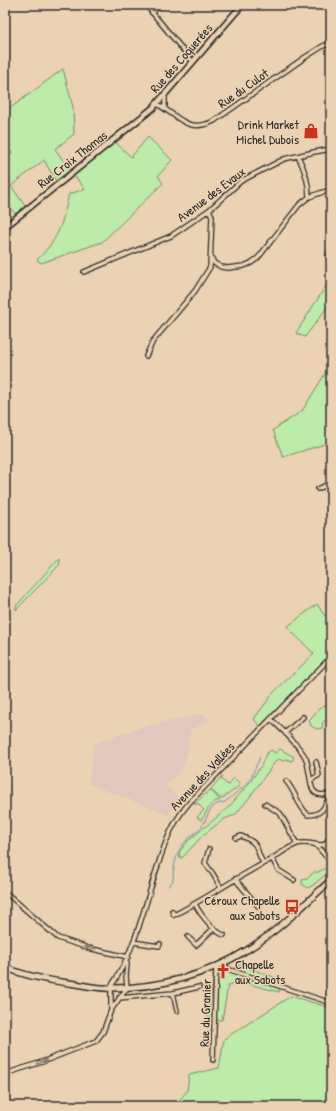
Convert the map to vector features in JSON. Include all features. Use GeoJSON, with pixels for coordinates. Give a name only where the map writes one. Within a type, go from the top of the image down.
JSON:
{"type":"FeatureCollection","features":[{"type":"Feature","properties":{"kind":"main road"},"geometry":{"type":"LineString","coordinates":[[5,967],[33,976],[60,982],[111,988],[127,988],[161,983],[223,964],[248,950],[279,926],[331,880]]}},
{"type":"Feature","properties":{"kind":"street"},"geometry":{"type":"LineString","coordinates":[[146,5],[193,62]]}},
{"type":"Feature","properties":{"kind":"street"},"geometry":{"type":"LineString","coordinates":[[152,13],[160,5]]}},
{"type":"Feature","properties":{"kind":"street","name":"Rue des Coquerées"},"geometry":{"type":"LineString","coordinates":[[156,104],[241,5]]}},
{"type":"Feature","properties":{"kind":"street","name":"Rue du Culot"},"geometry":{"type":"LineString","coordinates":[[156,104],[165,108],[188,124],[202,126],[208,124],[304,58],[323,46],[331,43]]}},
{"type":"Feature","properties":{"kind":"street"},"geometry":{"type":"LineString","coordinates":[[156,104],[165,108],[165,95]]}},
{"type":"Feature","properties":{"kind":"street","name":"Rue Croix Thomas"},"geometry":{"type":"LineString","coordinates":[[5,227],[156,104]]}},
{"type":"Feature","properties":{"kind":"street","name":"Avenue des Evaux"},"geometry":{"type":"LineString","coordinates":[[84,272],[165,239],[209,210],[241,181],[284,159],[331,149]]}},
{"type":"Feature","properties":{"kind":"street"},"geometry":{"type":"LineString","coordinates":[[298,156],[305,173],[309,197]]}},
{"type":"Feature","properties":{"kind":"street"},"geometry":{"type":"LineString","coordinates":[[211,257],[214,263],[221,267],[228,268],[244,266],[251,263],[258,258],[299,205],[309,197],[331,191]]}},
{"type":"Feature","properties":{"kind":"street"},"geometry":{"type":"LineString","coordinates":[[146,356],[153,341],[160,331],[195,291],[210,266],[212,216],[209,210]]}},
{"type":"Feature","properties":{"kind":"street"},"geometry":{"type":"LineString","coordinates":[[328,256],[331,250]]}},
{"type":"Feature","properties":{"kind":"street"},"geometry":{"type":"LineString","coordinates":[[318,489],[331,483]]}},
{"type":"Feature","properties":{"kind":"street","name":"Avenue des Vallées"},"geometry":{"type":"LineString","coordinates":[[111,988],[127,959],[165,843],[178,816],[330,659]]}},
{"type":"Feature","properties":{"kind":"street"},"geometry":{"type":"LineString","coordinates":[[285,733],[303,717]]}},
{"type":"Feature","properties":{"kind":"street"},"geometry":{"type":"LineString","coordinates":[[271,719],[305,757],[313,790],[324,796],[331,794]]}},
{"type":"Feature","properties":{"kind":"street"},"geometry":{"type":"LineString","coordinates":[[311,780],[319,775],[316,762]]}},
{"type":"Feature","properties":{"kind":"street"},"geometry":{"type":"LineString","coordinates":[[286,781],[303,810],[308,815],[316,815],[322,811],[331,794]]}},
{"type":"Feature","properties":{"kind":"street"},"geometry":{"type":"LineString","coordinates":[[265,804],[280,813],[297,844]]}},
{"type":"Feature","properties":{"kind":"street"},"geometry":{"type":"LineString","coordinates":[[236,838],[240,836],[252,840],[257,846],[263,863]]}},
{"type":"Feature","properties":{"kind":"street"},"geometry":{"type":"LineString","coordinates":[[324,845],[331,836]]}},
{"type":"Feature","properties":{"kind":"street"},"geometry":{"type":"LineString","coordinates":[[172,910],[174,915],[195,904],[235,879],[297,844],[307,843],[324,845]]}},
{"type":"Feature","properties":{"kind":"street"},"geometry":{"type":"LineString","coordinates":[[316,845],[331,862]]}},
{"type":"Feature","properties":{"kind":"street"},"geometry":{"type":"LineString","coordinates":[[324,845],[331,854]]}},
{"type":"Feature","properties":{"kind":"street"},"geometry":{"type":"LineString","coordinates":[[201,867],[205,863],[209,849]]}},
{"type":"Feature","properties":{"kind":"street"},"geometry":{"type":"LineString","coordinates":[[272,858],[278,870],[294,880]]}},
{"type":"Feature","properties":{"kind":"street"},"geometry":{"type":"LineString","coordinates":[[205,863],[221,888]]}},
{"type":"Feature","properties":{"kind":"street"},"geometry":{"type":"LineString","coordinates":[[235,879],[259,907]]}},
{"type":"Feature","properties":{"kind":"street"},"geometry":{"type":"LineString","coordinates":[[5,892],[58,938],[127,959]]}},
{"type":"Feature","properties":{"kind":"street"},"geometry":{"type":"LineString","coordinates":[[195,904],[214,928],[219,933],[224,934]]}},
{"type":"Feature","properties":{"kind":"street"},"geometry":{"type":"LineString","coordinates":[[188,937],[196,945],[214,928]]}},
{"type":"Feature","properties":{"kind":"street"},"geometry":{"type":"LineString","coordinates":[[133,942],[159,946],[160,944]]}},
{"type":"Feature","properties":{"kind":"street","name":"Avenue des Vallées"},"geometry":{"type":"LineString","coordinates":[[127,959],[127,988]]}},
{"type":"Feature","properties":{"kind":"street"},"geometry":{"type":"LineString","coordinates":[[223,964],[230,970],[331,1003]]}},
{"type":"Feature","properties":{"kind":"street","name":"Rue du Granier"},"geometry":{"type":"LineString","coordinates":[[214,1060],[216,966]]}},
{"type":"Feature","properties":{"kind":"street"},"geometry":{"type":"LineString","coordinates":[[111,988],[111,1010]]}},
{"type":"Feature","properties":{"kind":"street"},"geometry":{"type":"LineString","coordinates":[[5,1074],[42,1062],[96,1041],[103,1032],[111,1010],[127,988]]}},
{"type":"Feature","properties":{"kind":"street"},"geometry":{"type":"LineString","coordinates":[[119,998],[173,993],[199,988]]}},
{"type":"Feature","properties":{"kind":"street"},"geometry":{"type":"LineString","coordinates":[[173,993],[177,1011]]}},
{"type":"Feature","properties":{"kind":"shaded area"},"geometry":{"type":"Polygon","coordinates":[[[204,714],[209,721],[190,730],[188,748],[183,767],[166,786],[181,800],[172,810],[170,815],[89,784],[94,744],[142,727],[204,714]]]}},
{"type":"Feature","properties":{"kind":"green space"},"geometry":{"type":"Polygon","coordinates":[[[63,69],[73,107],[74,134],[55,149],[70,170],[56,181],[44,160],[11,186],[25,206],[15,214],[5,200],[5,158],[12,153],[5,143],[5,112],[63,69]]]}},
{"type":"Feature","properties":{"kind":"green space"},"geometry":{"type":"Polygon","coordinates":[[[148,137],[172,160],[158,176],[163,183],[102,242],[41,263],[37,260],[51,244],[59,230],[69,194],[85,189],[74,175],[115,142],[131,157],[148,137]]]}},
{"type":"Feature","properties":{"kind":"green space"},"geometry":{"type":"Polygon","coordinates":[[[331,278],[331,302],[305,337],[296,333],[331,278]]]}},
{"type":"Feature","properties":{"kind":"green space"},"geometry":{"type":"Polygon","coordinates":[[[330,350],[331,442],[283,457],[273,430],[302,411],[325,374],[330,350]]]}},
{"type":"Feature","properties":{"kind":"green space"},"geometry":{"type":"Polygon","coordinates":[[[59,558],[60,564],[16,610],[16,606],[59,558]]]}},
{"type":"Feature","properties":{"kind":"green space"},"geometry":{"type":"Polygon","coordinates":[[[317,604],[324,615],[331,618],[331,653],[260,726],[254,719],[274,692],[314,654],[287,627],[317,604]]]}},
{"type":"Feature","properties":{"kind":"green space"},"geometry":{"type":"Polygon","coordinates":[[[331,701],[331,716],[323,722],[322,728],[317,729],[311,726],[309,720],[320,708],[329,704],[331,701]]]}},
{"type":"Feature","properties":{"kind":"green space"},"geometry":{"type":"Polygon","coordinates":[[[280,749],[294,757],[292,761],[286,759],[283,761],[279,759],[275,762],[235,815],[224,819],[202,836],[183,857],[180,858],[179,852],[188,841],[228,808],[250,782],[261,766],[266,754],[271,750],[275,753],[280,749]]]}},
{"type":"Feature","properties":{"kind":"green space"},"geometry":{"type":"Polygon","coordinates":[[[222,776],[221,779],[228,785],[234,778],[240,784],[221,799],[211,789],[222,776]]]}},
{"type":"Feature","properties":{"kind":"green space"},"geometry":{"type":"Polygon","coordinates":[[[210,790],[220,800],[210,805],[201,820],[197,817],[204,810],[197,803],[195,805],[194,804],[210,790]]]}},
{"type":"Feature","properties":{"kind":"green space"},"geometry":{"type":"Polygon","coordinates":[[[326,868],[329,872],[313,885],[308,888],[302,884],[302,880],[307,879],[314,872],[318,872],[326,868]]]}},
{"type":"Feature","properties":{"kind":"green space"},"geometry":{"type":"Polygon","coordinates":[[[240,965],[282,980],[279,992],[237,981],[228,986],[222,1020],[208,1020],[213,980],[240,965]]]}},
{"type":"Feature","properties":{"kind":"green space"},"geometry":{"type":"Polygon","coordinates":[[[291,996],[331,1008],[331,1106],[175,1106],[187,1091],[189,1075],[219,1068],[224,1039],[291,996]]]}},
{"type":"Feature","properties":{"kind":"waterway"},"geometry":{"type":"LineString","coordinates":[[204,823],[213,807],[217,804],[225,802],[246,785],[251,778],[260,757]]}},
{"type":"Feature","properties":{"kind":"waterway"},"geometry":{"type":"LineString","coordinates":[[168,886],[173,881],[175,865],[180,849],[183,844],[203,825]]}},
{"type":"Feature","properties":{"kind":"place","name":"Drink Market Michel Dubois"},"geometry":{"type":"Point","coordinates":[311,131]}},
{"type":"Feature","properties":{"kind":"place","name":"Céroux Chapelle aux Sabots"},"geometry":{"type":"Point","coordinates":[292,907]}},
{"type":"Feature","properties":{"kind":"place","name":"Chapelle aux Sabots"},"geometry":{"type":"Point","coordinates":[223,971]}}]}
